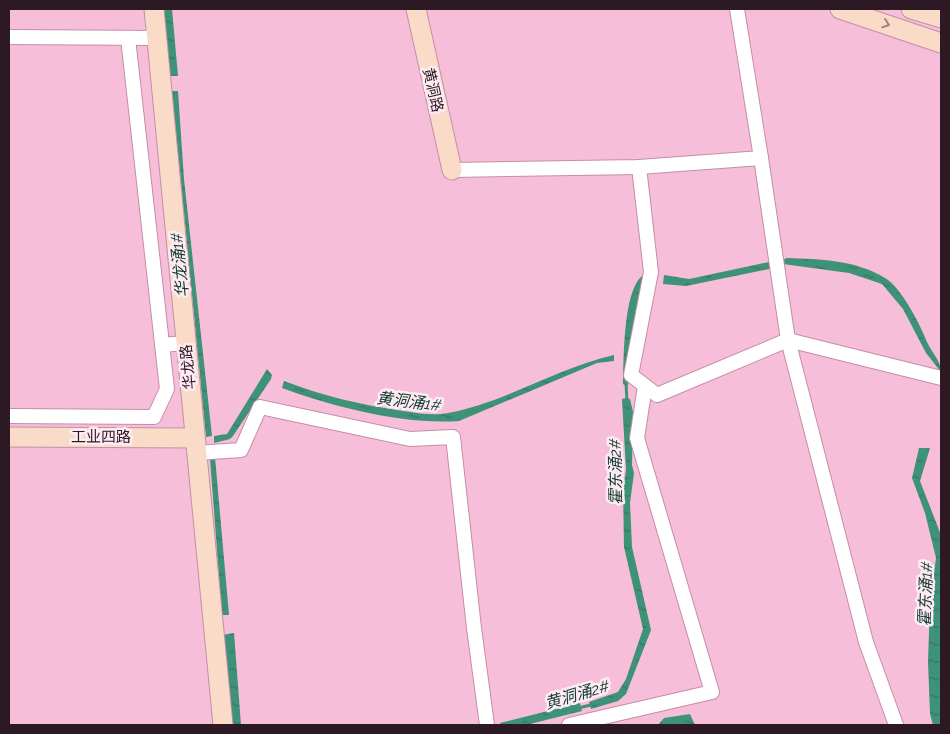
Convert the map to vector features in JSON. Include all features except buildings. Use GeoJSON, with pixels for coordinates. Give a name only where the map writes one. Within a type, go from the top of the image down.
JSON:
{"type":"FeatureCollection","features":[{"type":"Feature","properties":{"kind":"street","name":"华龙路"},"geometry":{"type":"LineString","coordinates":[[154,9],[223,725]]}},
{"type":"Feature","properties":{"kind":"street","name":"黄洞路"},"geometry":{"type":"LineString","coordinates":[[416,9],[452,170]]}},
{"type":"Feature","properties":{"kind":"street"},"geometry":{"type":"LineString","coordinates":[[737,9],[788,340],[866,642],[896,725]]}},
{"type":"Feature","properties":{"kind":"street"},"geometry":{"type":"LineString","coordinates":[[840,9],[941,44]]}},
{"type":"Feature","properties":{"kind":"street"},"geometry":{"type":"LineString","coordinates":[[911,9],[941,18]]}},
{"type":"Feature","properties":{"kind":"street"},"geometry":{"type":"LineString","coordinates":[[9,37],[157,38]]}},
{"type":"Feature","properties":{"kind":"street"},"geometry":{"type":"LineString","coordinates":[[9,416],[154,417],[167,389],[128,38]]}},
{"type":"Feature","properties":{"kind":"street"},"geometry":{"type":"LineString","coordinates":[[452,170],[639,167],[761,158]]}},
{"type":"Feature","properties":{"kind":"street"},"geometry":{"type":"LineString","coordinates":[[639,167],[651,272],[631,375],[657,395],[788,340],[941,378]]}},
{"type":"Feature","properties":{"kind":"street"},"geometry":{"type":"LineString","coordinates":[[162,345],[185,343]]}},
{"type":"Feature","properties":{"kind":"street"},"geometry":{"type":"LineString","coordinates":[[569,725],[712,692],[637,438],[645,386]]}},
{"type":"Feature","properties":{"kind":"street"},"geometry":{"type":"LineString","coordinates":[[195,445],[240,450],[260,407],[410,438],[453,437],[474,628],[487,725]]}},
{"type":"Feature","properties":{"kind":"street","name":"工业四路"},"geometry":{"type":"LineString","coordinates":[[9,436],[195,445]]}},
{"type":"Feature","properties":{"kind":"water"},"geometry":{"type":"Polygon","coordinates":[[[164,9],[172,9],[178,76],[170,76],[164,9]]]}},
{"type":"Feature","properties":{"kind":"water"},"geometry":{"type":"Polygon","coordinates":[[[172,91],[178,91],[184,179],[212,436],[206,437],[172,91]]]}},
{"type":"Feature","properties":{"kind":"water"},"geometry":{"type":"Polygon","coordinates":[[[787,258],[825,260],[850,264],[862,267],[885,278],[897,289],[909,307],[938,361],[941,372],[926,353],[903,309],[882,284],[849,273],[783,264],[782,260],[787,258]]]}},
{"type":"Feature","properties":{"kind":"water"},"geometry":{"type":"Polygon","coordinates":[[[774,261],[774,268],[686,286],[663,284],[664,275],[689,279],[774,261]]]}},
{"type":"Feature","properties":{"kind":"water"},"geometry":{"type":"Polygon","coordinates":[[[642,276],[646,283],[639,293],[628,385],[626,386],[623,384],[624,343],[628,311],[631,296],[642,276]]]}},
{"type":"Feature","properties":{"kind":"water"},"geometry":{"type":"Polygon","coordinates":[[[614,355],[614,361],[597,363],[459,421],[415,420],[369,413],[324,402],[282,388],[284,381],[328,396],[358,403],[414,413],[442,414],[490,401],[572,368],[614,355]]]}},
{"type":"Feature","properties":{"kind":"water"},"geometry":{"type":"Polygon","coordinates":[[[267,369],[272,375],[271,379],[233,436],[230,439],[214,443],[214,436],[227,434],[267,369]]]}},
{"type":"Feature","properties":{"kind":"water"},"geometry":{"type":"Polygon","coordinates":[[[622,399],[630,399],[633,412],[632,465],[634,473],[630,503],[632,547],[651,630],[626,694],[618,701],[591,709],[589,702],[618,692],[626,679],[643,629],[624,547],[623,490],[626,470],[622,399]]]}},
{"type":"Feature","properties":{"kind":"water"},"geometry":{"type":"Polygon","coordinates":[[[919,448],[930,448],[920,481],[941,535],[941,725],[933,725],[930,714],[928,662],[930,601],[936,558],[925,513],[912,478],[919,448]]]}},
{"type":"Feature","properties":{"kind":"water"},"geometry":{"type":"Polygon","coordinates":[[[215,457],[229,615],[222,615],[210,459],[215,457]]]}},
{"type":"Feature","properties":{"kind":"water"},"geometry":{"type":"Polygon","coordinates":[[[234,633],[241,725],[230,725],[222,635],[234,633]]]}},
{"type":"Feature","properties":{"kind":"water"},"geometry":{"type":"Polygon","coordinates":[[[580,703],[582,711],[526,725],[501,725],[500,723],[580,703]]]}},
{"type":"Feature","properties":{"kind":"water"},"geometry":{"type":"Polygon","coordinates":[[[690,714],[695,725],[658,725],[664,718],[690,714]]]}},
{"type":"Feature","properties":{"kind":"waterway","name":"霍东涌2#"},"geometry":{"type":"LineString","coordinates":[[626,383],[627,402]]}},
{"type":"Feature","properties":{"kind":"waterway","name":"黄洞涌2#"},"geometry":{"type":"LineString","coordinates":[[578,708],[591,705]]}},
{"type":"Feature","properties":{"kind":"water label","name":"华龙涌1#"},"geometry":{"type":"Point","coordinates":[179,265]}},
{"type":"Feature","properties":{"kind":"water label","name":"黄洞涌1#"},"geometry":{"type":"Point","coordinates":[409,401]}},
{"type":"Feature","properties":{"kind":"water label","name":"霍东涌1#"},"geometry":{"type":"Point","coordinates":[925,594]}}]}
